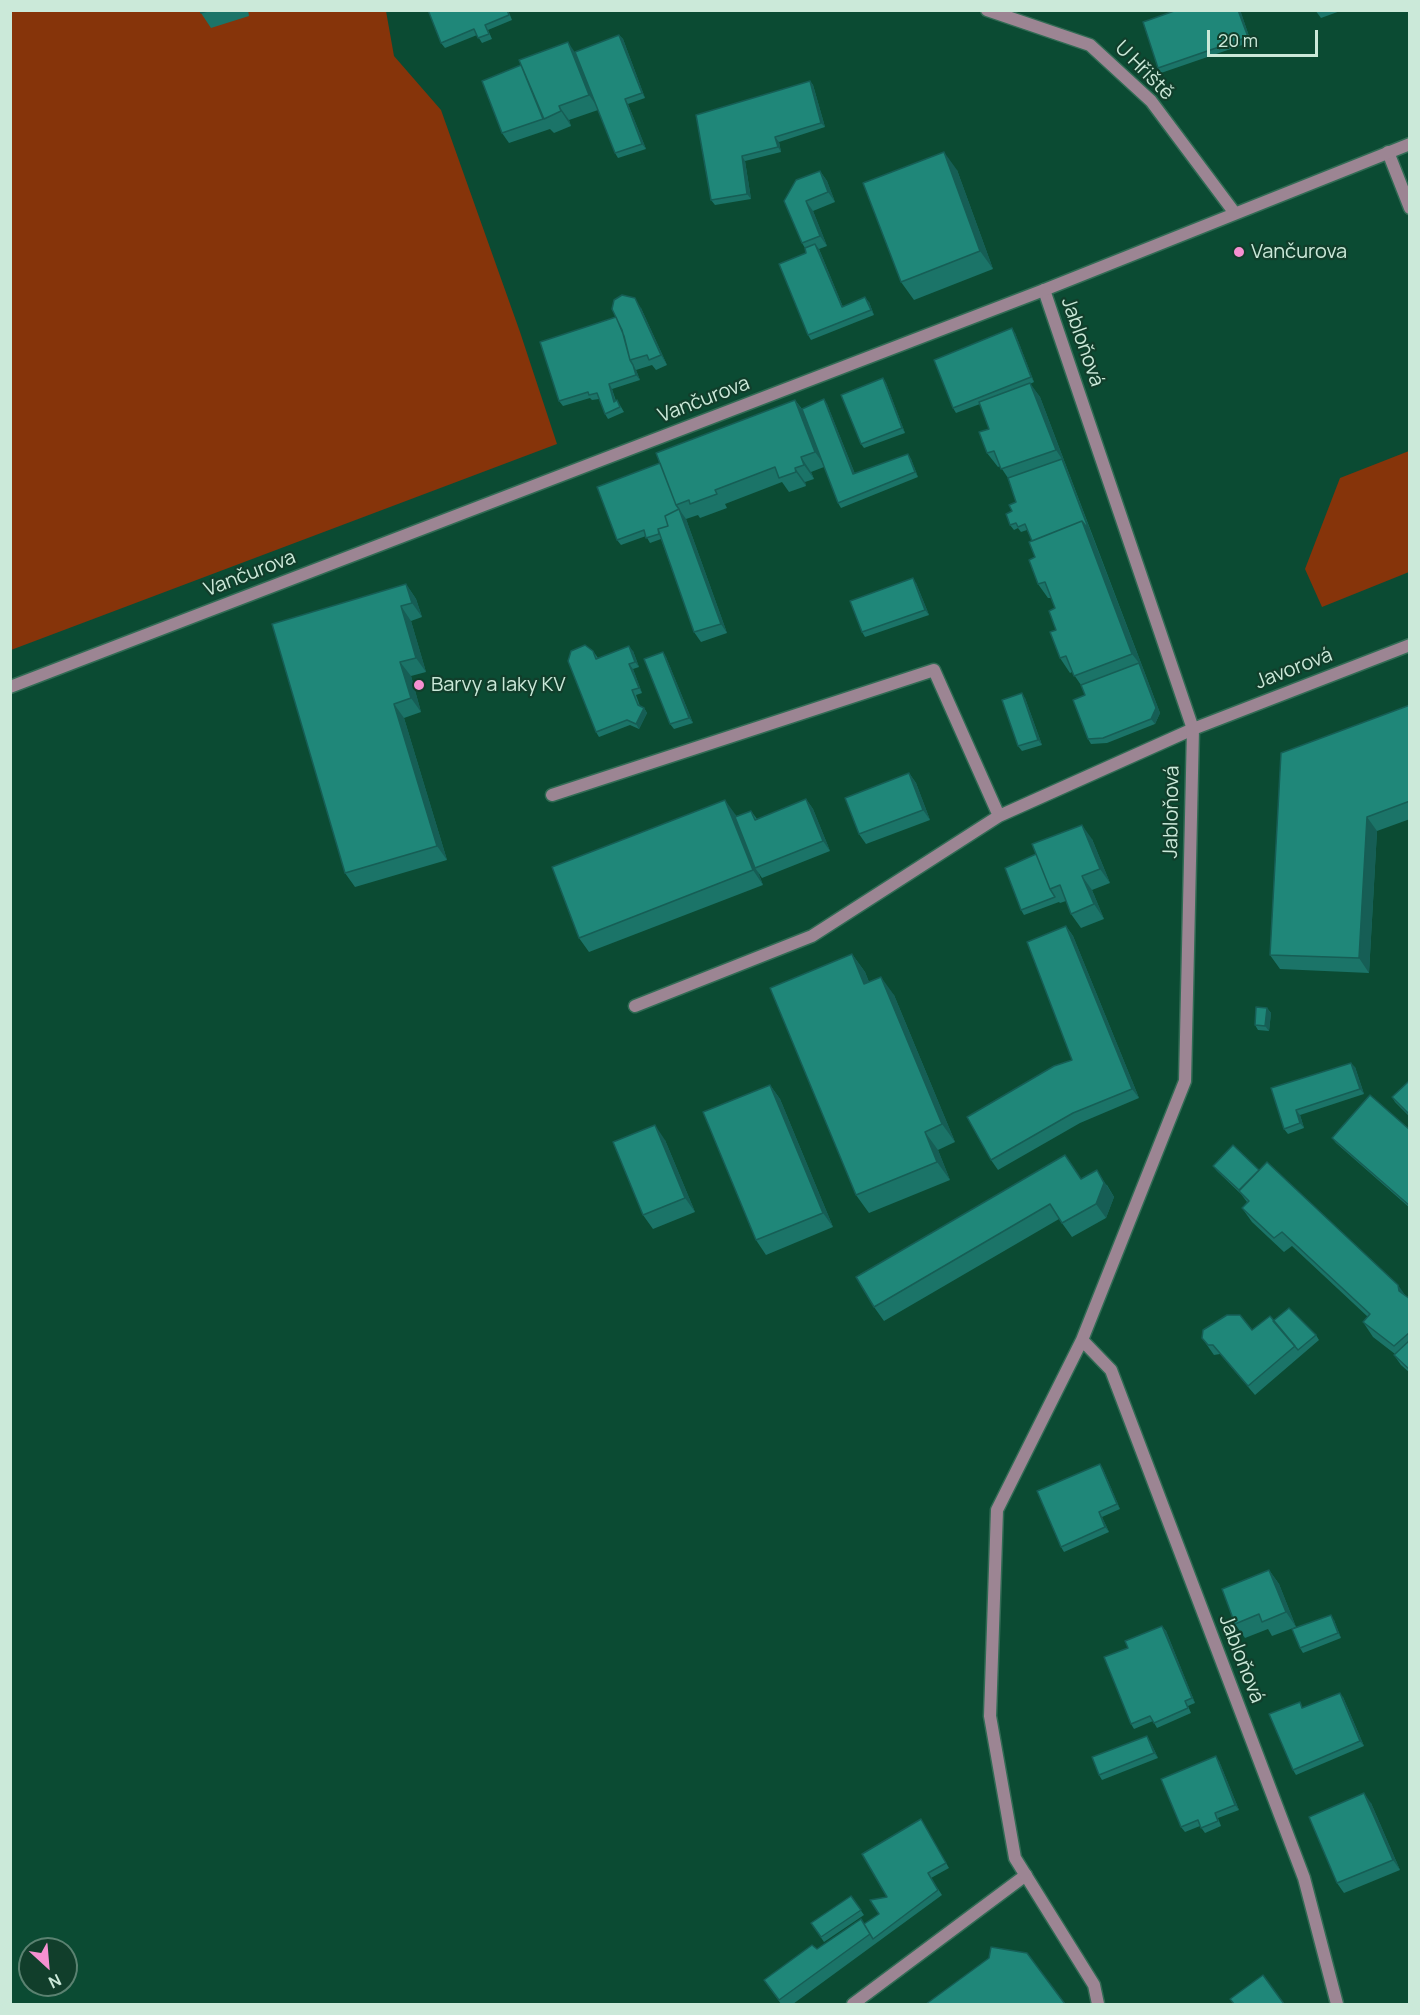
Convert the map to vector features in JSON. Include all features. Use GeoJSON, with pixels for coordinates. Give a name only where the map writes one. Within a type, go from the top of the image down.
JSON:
{"type":"FeatureCollection","features":[{"type":"Feature","properties":{"kind":"street","name":"U Hřiště"},"geometry":{"type":"LineString","coordinates":[[987,10],[1090,45],[1151,101],[1234,212]]}},
{"type":"Feature","properties":{"kind":"street","name":"Vančurova"},"geometry":{"type":"LineString","coordinates":[[10,687],[1044,290],[1234,212],[1410,144]]}},
{"type":"Feature","properties":{"kind":"street"},"geometry":{"type":"LineString","coordinates":[[1388,152],[1410,208]]}},
{"type":"Feature","properties":{"kind":"street","name":"Jabloňová"},"geometry":{"type":"LineString","coordinates":[[1044,290],[1193,729],[1185,1081],[1082,1340],[997,1510],[990,1716],[1015,1858],[1094,1985],[1098,2004]]}},
{"type":"Feature","properties":{"kind":"street","name":"Javorová"},"geometry":{"type":"LineString","coordinates":[[635,1006],[812,936],[999,816],[1193,729],[1410,645]]}},
{"type":"Feature","properties":{"kind":"street"},"geometry":{"type":"LineString","coordinates":[[552,795],[934,670],[999,816]]}},
{"type":"Feature","properties":{"kind":"street","name":"Jabloňová"},"geometry":{"type":"LineString","coordinates":[[1082,1340],[1110,1370],[1304,1878],[1337,2004]]}},
{"type":"Feature","properties":{"kind":"street"},"geometry":{"type":"LineString","coordinates":[[853,2004],[1026,1875]]}},
{"type":"Feature","properties":{"kind":"shaded area"},"geometry":{"type":"Polygon","coordinates":[[[11,11],[386,11],[394,56],[441,110],[557,444],[11,650],[11,11]]]}},
{"type":"Feature","properties":{"kind":"shaded area"},"geometry":{"type":"Polygon","coordinates":[[[1409,451],[1409,572],[1322,607],[1305,569],[1340,478],[1409,451]]]}},
{"type":"Feature","properties":{"kind":"building"},"geometry":{"type":"Polygon","coordinates":[[[428,10],[507,10],[509,15],[485,25],[489,34],[478,38],[474,29],[441,43],[428,10]]]}},
{"type":"Feature","properties":{"kind":"building"},"geometry":{"type":"Polygon","coordinates":[[[1177,10],[1238,10],[1248,37],[1158,68],[1143,22],[1177,10]]]}},
{"type":"Feature","properties":{"kind":"building"},"geometry":{"type":"Polygon","coordinates":[[[619,35],[642,93],[625,99],[642,144],[615,153],[575,52],[619,35]]]}},
{"type":"Feature","properties":{"kind":"building"},"geometry":{"type":"Polygon","coordinates":[[[568,42],[589,95],[559,106],[561,111],[544,119],[519,60],[568,42]]]}},
{"type":"Feature","properties":{"kind":"building"},"geometry":{"type":"Polygon","coordinates":[[[521,65],[543,119],[502,133],[482,81],[521,65]]]}},
{"type":"Feature","properties":{"kind":"building"},"geometry":{"type":"Polygon","coordinates":[[[810,81],[821,123],[775,137],[778,147],[742,156],[747,194],[711,200],[696,115],[810,81]]]}},
{"type":"Feature","properties":{"kind":"building"},"geometry":{"type":"Polygon","coordinates":[[[944,152],[980,251],[901,282],[863,183],[944,152]]]}},
{"type":"Feature","properties":{"kind":"building"},"geometry":{"type":"Polygon","coordinates":[[[820,171],[828,192],[806,201],[820,236],[802,243],[784,201],[796,180],[820,171]]]}},
{"type":"Feature","properties":{"kind":"building"},"geometry":{"type":"Polygon","coordinates":[[[815,244],[842,307],[865,297],[871,310],[808,335],[779,264],[806,253],[805,248],[815,244]]]}},
{"type":"Feature","properties":{"kind":"building"},"geometry":{"type":"Polygon","coordinates":[[[622,295],[635,298],[661,355],[649,360],[647,355],[630,360],[622,330],[612,309],[614,300],[622,295]]]}},
{"type":"Feature","properties":{"kind":"building"},"geometry":{"type":"Polygon","coordinates":[[[616,317],[636,375],[609,384],[614,402],[617,400],[620,407],[605,414],[597,393],[589,395],[588,392],[559,401],[540,342],[616,317]]]}},
{"type":"Feature","properties":{"kind":"building"},"geometry":{"type":"Polygon","coordinates":[[[1012,328],[1031,377],[953,408],[934,360],[1012,328]]]}},
{"type":"Feature","properties":{"kind":"building"},"geometry":{"type":"Polygon","coordinates":[[[883,378],[902,428],[861,444],[841,395],[883,378]]]}},
{"type":"Feature","properties":{"kind":"building"},"geometry":{"type":"Polygon","coordinates":[[[1030,383],[1056,450],[1001,469],[994,451],[987,453],[979,432],[989,429],[979,402],[1030,383]]]}},
{"type":"Feature","properties":{"kind":"building"},"geometry":{"type":"Polygon","coordinates":[[[824,399],[853,474],[908,454],[915,472],[838,503],[802,409],[824,399]]]}},
{"type":"Feature","properties":{"kind":"building"},"geometry":{"type":"Polygon","coordinates":[[[795,400],[815,452],[801,457],[804,465],[795,468],[796,472],[779,478],[775,467],[715,490],[717,494],[690,504],[689,500],[676,505],[656,453],[795,400]]]}},
{"type":"Feature","properties":{"kind":"building"},"geometry":{"type":"Polygon","coordinates":[[[1062,459],[1089,530],[1082,521],[1032,541],[1025,524],[1018,527],[1016,523],[1010,525],[1006,514],[1012,511],[1009,505],[1016,502],[1008,478],[1062,459]]]}},
{"type":"Feature","properties":{"kind":"building"},"geometry":{"type":"Polygon","coordinates":[[[660,463],[679,509],[665,516],[668,526],[658,529],[659,534],[646,538],[644,530],[617,540],[597,487],[660,463]]]}},
{"type":"Feature","properties":{"kind":"building"},"geometry":{"type":"Polygon","coordinates":[[[679,509],[721,624],[694,632],[658,529],[668,526],[665,516],[679,509]]]}},
{"type":"Feature","properties":{"kind":"building"},"geometry":{"type":"Polygon","coordinates":[[[1082,521],[1132,654],[1074,676],[1066,656],[1060,658],[1050,632],[1056,630],[1049,611],[1055,608],[1045,582],[1038,584],[1029,560],[1035,557],[1029,542],[1082,521]]]}},
{"type":"Feature","properties":{"kind":"building"},"geometry":{"type":"Polygon","coordinates":[[[913,578],[925,610],[862,632],[850,601],[913,578]]]}},
{"type":"Feature","properties":{"kind":"building"},"geometry":{"type":"Polygon","coordinates":[[[406,584],[412,603],[401,606],[416,658],[400,662],[411,698],[394,704],[437,846],[345,873],[272,624],[406,584]]]}},
{"type":"Feature","properties":{"kind":"building"},"geometry":{"type":"Polygon","coordinates":[[[585,645],[593,651],[596,659],[629,646],[635,662],[629,664],[639,688],[632,690],[638,705],[644,708],[636,724],[627,720],[596,732],[568,661],[571,651],[585,645]]]}},
{"type":"Feature","properties":{"kind":"building"},"geometry":{"type":"Polygon","coordinates":[[[663,652],[689,718],[670,724],[644,659],[663,652]]]}},
{"type":"Feature","properties":{"kind":"building"},"geometry":{"type":"Polygon","coordinates":[[[1139,663],[1156,708],[1151,719],[1103,738],[1088,739],[1073,700],[1085,695],[1081,685],[1139,663]]]}},
{"type":"Feature","properties":{"kind":"building"},"geometry":{"type":"Polygon","coordinates":[[[1022,693],[1038,740],[1018,746],[1002,700],[1022,693]]]}},
{"type":"Feature","properties":{"kind":"building"},"geometry":{"type":"Polygon","coordinates":[[[1410,705],[1410,801],[1367,817],[1359,958],[1270,955],[1281,753],[1410,705]]]}},
{"type":"Feature","properties":{"kind":"building"},"geometry":{"type":"Polygon","coordinates":[[[909,773],[923,810],[859,834],[845,798],[909,773]]]}},
{"type":"Feature","properties":{"kind":"building"},"geometry":{"type":"Polygon","coordinates":[[[806,799],[823,841],[755,868],[735,817],[751,811],[755,820],[806,799]]]}},
{"type":"Feature","properties":{"kind":"building"},"geometry":{"type":"Polygon","coordinates":[[[725,800],[753,870],[579,938],[552,867],[725,800]]]}},
{"type":"Feature","properties":{"kind":"building"},"geometry":{"type":"Polygon","coordinates":[[[1082,825],[1100,869],[1082,876],[1094,904],[1071,914],[1060,885],[1050,889],[1032,844],[1082,825]]]}},
{"type":"Feature","properties":{"kind":"building"},"geometry":{"type":"Polygon","coordinates":[[[1036,854],[1055,897],[1021,910],[1005,868],[1036,854]]]}},
{"type":"Feature","properties":{"kind":"building"},"geometry":{"type":"Polygon","coordinates":[[[1066,926],[1132,1089],[1073,1113],[991,1160],[967,1117],[1054,1066],[1072,1060],[1027,942],[1066,926]]]}},
{"type":"Feature","properties":{"kind":"building"},"geometry":{"type":"Polygon","coordinates":[[[852,954],[864,984],[881,977],[942,1124],[925,1132],[937,1162],[856,1195],[770,988],[852,954]]]}},
{"type":"Feature","properties":{"kind":"building"},"geometry":{"type":"Polygon","coordinates":[[[1256,1007],[1267,1008],[1265,1026],[1255,1025],[1256,1007]]]}},
{"type":"Feature","properties":{"kind":"building"},"geometry":{"type":"Polygon","coordinates":[[[1351,1063],[1360,1089],[1296,1110],[1300,1123],[1284,1129],[1271,1088],[1351,1063]]]}},
{"type":"Feature","properties":{"kind":"building"},"geometry":{"type":"Polygon","coordinates":[[[1408,1082],[1410,1084],[1410,1115],[1392,1097],[1408,1082]]]}},
{"type":"Feature","properties":{"kind":"building"},"geometry":{"type":"Polygon","coordinates":[[[770,1085],[823,1213],[756,1240],[703,1112],[770,1085]]]}},
{"type":"Feature","properties":{"kind":"building"},"geometry":{"type":"Polygon","coordinates":[[[1370,1095],[1410,1130],[1410,1206],[1332,1138],[1370,1095]]]}},
{"type":"Feature","properties":{"kind":"building"},"geometry":{"type":"Polygon","coordinates":[[[655,1125],[685,1198],[643,1215],[613,1142],[655,1125]]]}},
{"type":"Feature","properties":{"kind":"building"},"geometry":{"type":"Polygon","coordinates":[[[1233,1145],[1259,1170],[1239,1190],[1213,1166],[1233,1145]]]}},
{"type":"Feature","properties":{"kind":"building"},"geometry":{"type":"Polygon","coordinates":[[[1065,1155],[1081,1179],[1097,1170],[1104,1183],[1096,1204],[1062,1223],[1050,1204],[874,1307],[856,1277],[1065,1155]]]}},
{"type":"Feature","properties":{"kind":"building"},"geometry":{"type":"Polygon","coordinates":[[[1267,1162],[1398,1285],[1399,1291],[1410,1299],[1410,1332],[1394,1346],[1363,1322],[1370,1314],[1282,1232],[1274,1238],[1242,1208],[1249,1201],[1239,1191],[1267,1162]]]}},
{"type":"Feature","properties":{"kind":"building"},"geometry":{"type":"Polygon","coordinates":[[[1289,1308],[1316,1335],[1298,1350],[1273,1321],[1289,1308]]]}},
{"type":"Feature","properties":{"kind":"building"},"geometry":{"type":"Polygon","coordinates":[[[1227,1315],[1240,1315],[1252,1330],[1270,1316],[1295,1346],[1248,1386],[1213,1345],[1208,1345],[1202,1338],[1203,1330],[1227,1315]]]}},
{"type":"Feature","properties":{"kind":"building"},"geometry":{"type":"Polygon","coordinates":[[[1410,1340],[1410,1370],[1394,1355],[1410,1340]]]}},
{"type":"Feature","properties":{"kind":"building"},"geometry":{"type":"Polygon","coordinates":[[[1100,1464],[1117,1504],[1099,1512],[1105,1527],[1061,1547],[1037,1491],[1100,1464]]]}},
{"type":"Feature","properties":{"kind":"building"},"geometry":{"type":"Polygon","coordinates":[[[1269,1570],[1286,1612],[1262,1622],[1259,1614],[1235,1624],[1222,1589],[1269,1570]]]}},
{"type":"Feature","properties":{"kind":"building"},"geometry":{"type":"Polygon","coordinates":[[[1331,1615],[1338,1633],[1300,1648],[1292,1629],[1331,1615]]]}},
{"type":"Feature","properties":{"kind":"building"},"geometry":{"type":"Polygon","coordinates":[[[1162,1626],[1192,1698],[1185,1701],[1188,1708],[1154,1723],[1150,1716],[1131,1724],[1104,1657],[1128,1648],[1125,1641],[1162,1626]]]}},
{"type":"Feature","properties":{"kind":"building"},"geometry":{"type":"Polygon","coordinates":[[[1340,1693],[1360,1741],[1293,1770],[1269,1714],[1300,1702],[1302,1708],[1340,1693]]]}},
{"type":"Feature","properties":{"kind":"building"},"geometry":{"type":"Polygon","coordinates":[[[1147,1736],[1154,1753],[1099,1775],[1092,1757],[1147,1736]]]}},
{"type":"Feature","properties":{"kind":"building"},"geometry":{"type":"Polygon","coordinates":[[[1216,1756],[1235,1805],[1215,1813],[1218,1821],[1201,1828],[1198,1820],[1181,1827],[1161,1779],[1216,1756]]]}},
{"type":"Feature","properties":{"kind":"building"},"geometry":{"type":"Polygon","coordinates":[[[1364,1793],[1393,1860],[1337,1883],[1309,1817],[1364,1793]]]}},
{"type":"Feature","properties":{"kind":"building"},"geometry":{"type":"Polygon","coordinates":[[[921,1819],[946,1863],[928,1873],[938,1890],[873,1939],[864,1924],[879,1914],[870,1900],[887,1897],[862,1854],[921,1819]]]}},
{"type":"Feature","properties":{"kind":"building"},"geometry":{"type":"Polygon","coordinates":[[[851,1896],[861,1910],[821,1937],[811,1923],[851,1896]]]}},
{"type":"Feature","properties":{"kind":"building"},"geometry":{"type":"Polygon","coordinates":[[[861,1919],[870,1934],[779,2000],[764,1980],[812,1945],[817,1949],[861,1919]]]}},
{"type":"Feature","properties":{"kind":"building"},"geometry":{"type":"Polygon","coordinates":[[[991,1947],[1027,1953],[1065,2004],[926,2004],[989,1958],[991,1947]]]}},
{"type":"Feature","properties":{"kind":"building"},"geometry":{"type":"Polygon","coordinates":[[[1263,1975],[1284,2004],[1234,2004],[1230,1999],[1263,1975]]]}},
{"type":"Feature","properties":{"kind":"place","name":"Vančurova"},"geometry":{"type":"Point","coordinates":[1239,252]}},
{"type":"Feature","properties":{"kind":"place","name":"Barvy a laky KV"},"geometry":{"type":"Point","coordinates":[419,685]}}]}
